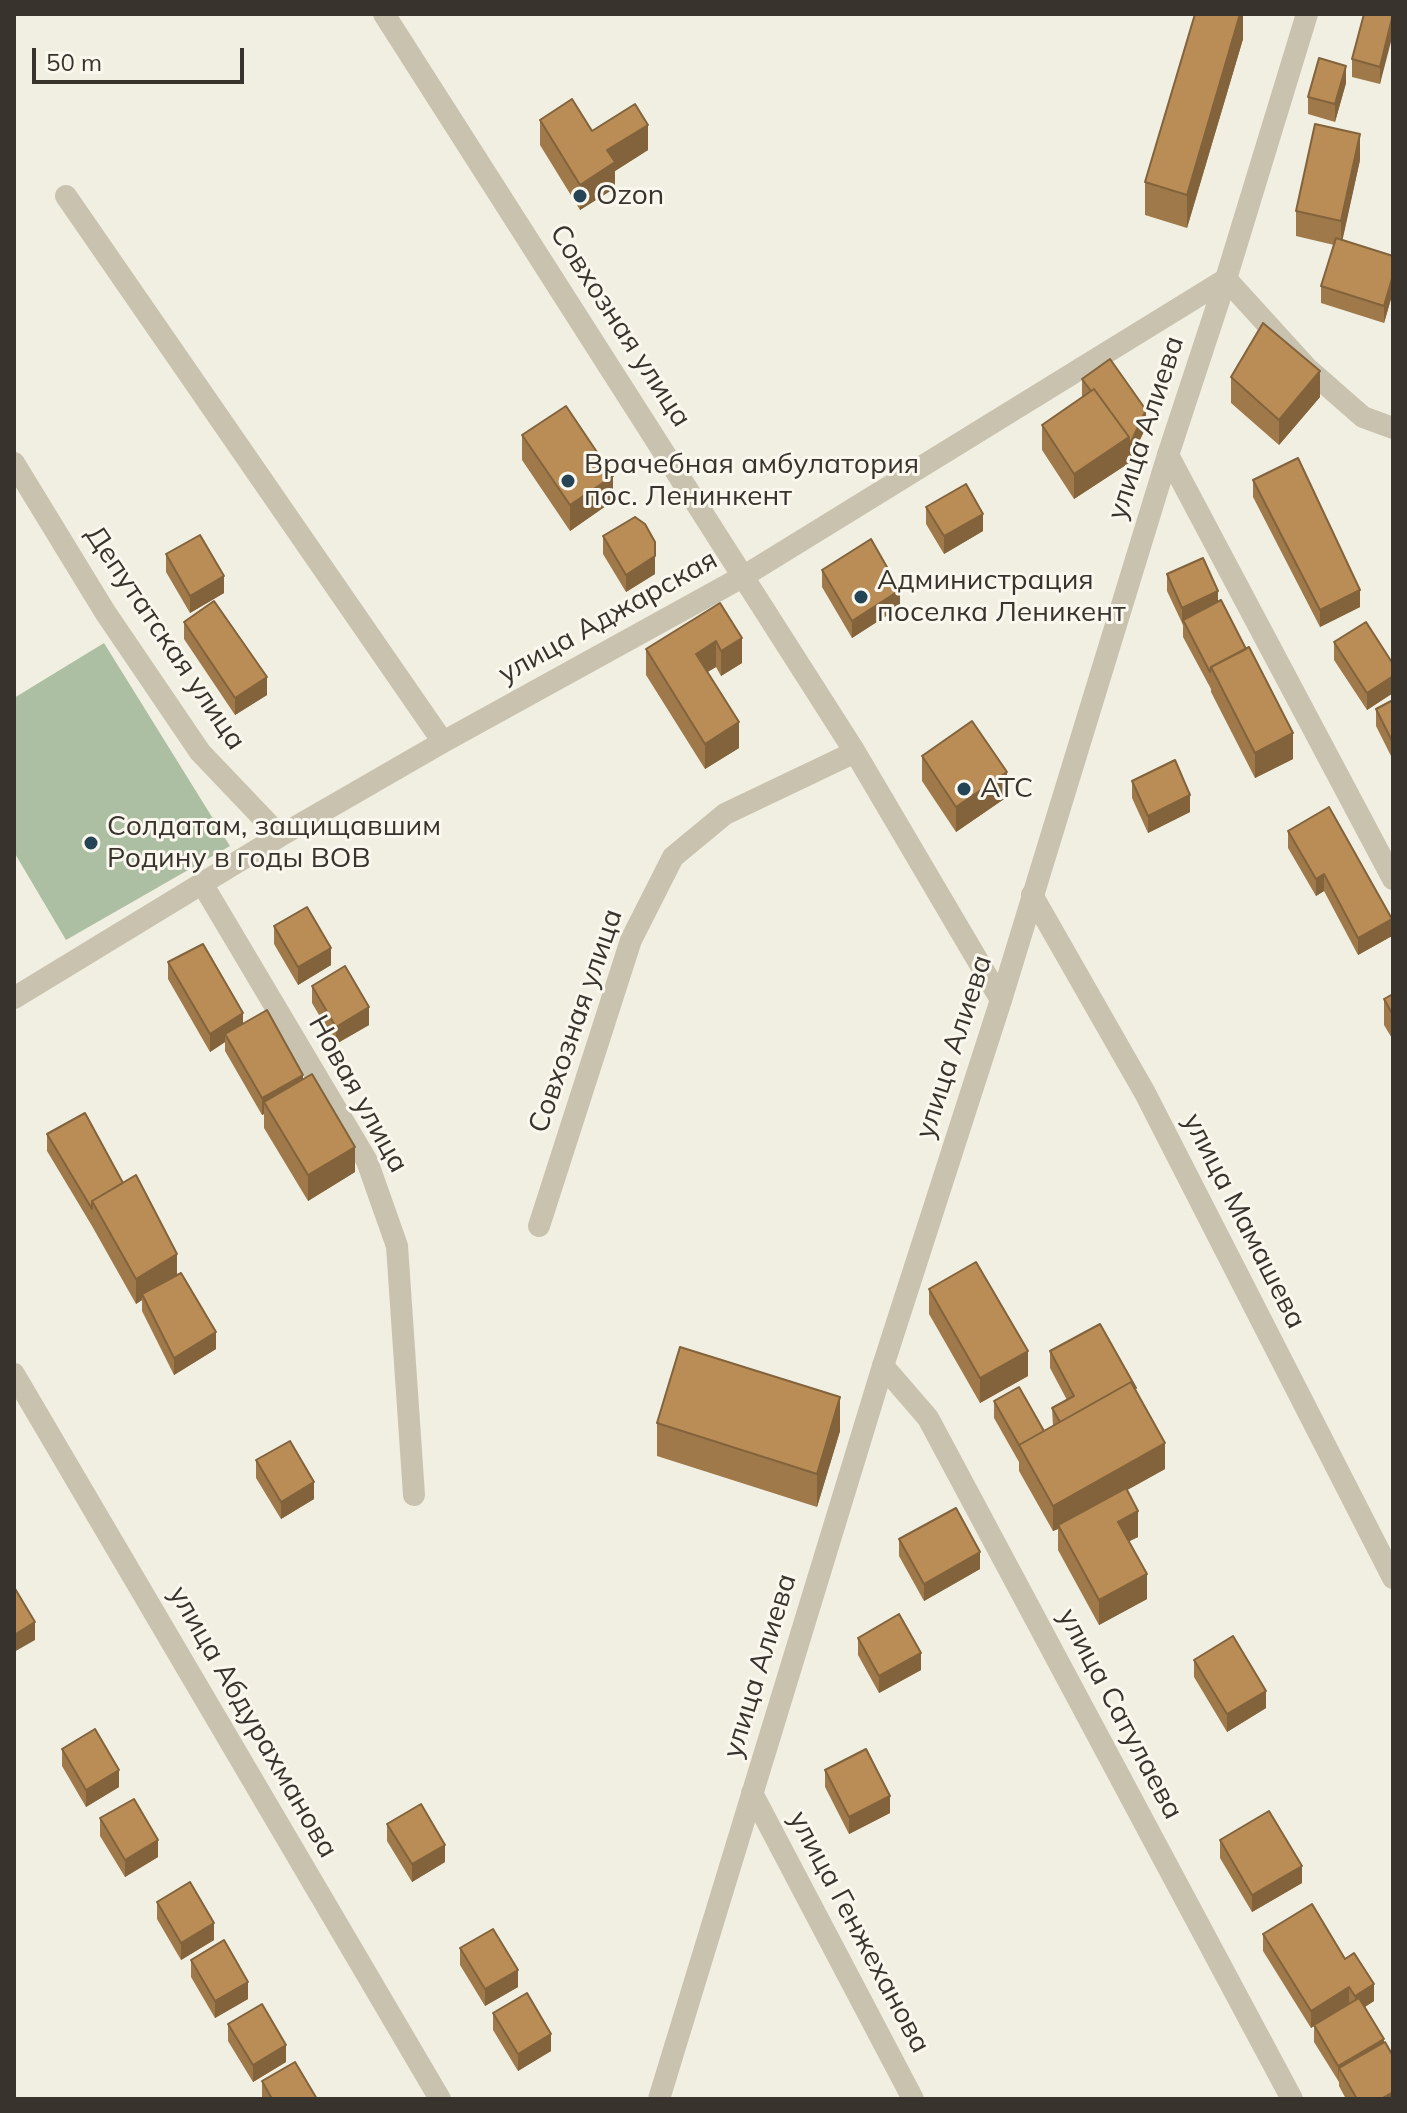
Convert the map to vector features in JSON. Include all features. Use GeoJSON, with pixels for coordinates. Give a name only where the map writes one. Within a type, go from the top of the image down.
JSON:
{"type":"FeatureCollection","features":[{"type":"Feature","properties":{"kind":"street","name":"Совхозная улица"},"geometry":{"type":"LineString","coordinates":[[384,14],[855,752],[1001,1000]]}},
{"type":"Feature","properties":{"kind":"street","name":"улица Алиева"},"geometry":{"type":"LineString","coordinates":[[659,2099],[883,1366],[1001,1000],[1307,14]]}},
{"type":"Feature","properties":{"kind":"street"},"geometry":{"type":"LineString","coordinates":[[66,196],[443,742]]}},
{"type":"Feature","properties":{"kind":"street","name":"улица Аджарская"},"geometry":{"type":"LineString","coordinates":[[14,998],[280,836],[744,576],[1226,279]]}},
{"type":"Feature","properties":{"kind":"street"},"geometry":{"type":"LineString","coordinates":[[1226,279],[1307,368],[1363,417],[1393,428]]}},
{"type":"Feature","properties":{"kind":"street"},"geometry":{"type":"LineString","coordinates":[[1168,455],[1393,879]]}},
{"type":"Feature","properties":{"kind":"street","name":"Депутатская улица"},"geometry":{"type":"LineString","coordinates":[[14,463],[105,612],[200,752],[280,836]]}},
{"type":"Feature","properties":{"kind":"street","name":"Совхозная улица"},"geometry":{"type":"LineString","coordinates":[[539,1226],[631,940],[673,857],[725,814],[855,752]]}},
{"type":"Feature","properties":{"kind":"street","name":"Новая улица"},"geometry":{"type":"LineString","coordinates":[[203,885],[367,1161],[397,1246],[414,1495]]}},
{"type":"Feature","properties":{"kind":"street","name":"улица Мамашева"},"geometry":{"type":"LineString","coordinates":[[1032,895],[1145,1093],[1393,1578]]}},
{"type":"Feature","properties":{"kind":"street","name":"улица Сатулаева"},"geometry":{"type":"LineString","coordinates":[[883,1366],[928,1418],[1292,2099]]}},
{"type":"Feature","properties":{"kind":"street","name":"улица Абдурахманова"},"geometry":{"type":"LineString","coordinates":[[14,1374],[440,2099]]}},
{"type":"Feature","properties":{"kind":"street","name":"улица Генжеханова"},"geometry":{"type":"LineString","coordinates":[[752,1793],[913,2099]]}},
{"type":"Feature","properties":{"kind":"green space"},"geometry":{"type":"Polygon","coordinates":[[[104,643],[230,846],[66,940],[14,852],[14,698],[104,643]]]}},
{"type":"Feature","properties":{"kind":"building"},"geometry":{"type":"Polygon","coordinates":[[[1195,14],[1240,14],[1187,195],[1145,182],[1195,14]]]}},
{"type":"Feature","properties":{"kind":"building"},"geometry":{"type":"Polygon","coordinates":[[[1364,14],[1393,14],[1380,67],[1352,59],[1364,14]]]}},
{"type":"Feature","properties":{"kind":"building"},"geometry":{"type":"Polygon","coordinates":[[[1319,58],[1346,66],[1335,104],[1308,97],[1319,58]]]}},
{"type":"Feature","properties":{"kind":"building"},"geometry":{"type":"Polygon","coordinates":[[[572,99],[592,131],[635,104],[648,125],[607,150],[615,162],[580,185],[540,120],[572,99]]]}},
{"type":"Feature","properties":{"kind":"building"},"geometry":{"type":"Polygon","coordinates":[[[1315,124],[1360,134],[1341,221],[1296,211],[1315,124]]]}},
{"type":"Feature","properties":{"kind":"building"},"geometry":{"type":"Polygon","coordinates":[[[1336,238],[1393,256],[1393,275],[1384,306],[1321,286],[1336,238]]]}},
{"type":"Feature","properties":{"kind":"building"},"geometry":{"type":"Polygon","coordinates":[[[1263,323],[1320,371],[1279,420],[1231,377],[1263,323]]]}},
{"type":"Feature","properties":{"kind":"building"},"geometry":{"type":"Polygon","coordinates":[[[1110,359],[1146,410],[1129,446],[1129,437],[1094,389],[1091,391],[1082,379],[1110,359]]]}},
{"type":"Feature","properties":{"kind":"building"},"geometry":{"type":"Polygon","coordinates":[[[1094,389],[1129,437],[1074,474],[1042,425],[1094,389]]]}},
{"type":"Feature","properties":{"kind":"building"},"geometry":{"type":"Polygon","coordinates":[[[566,406],[613,476],[570,505],[522,435],[566,406]]]}},
{"type":"Feature","properties":{"kind":"building"},"geometry":{"type":"Polygon","coordinates":[[[1298,458],[1360,590],[1320,610],[1253,480],[1298,458]]]}},
{"type":"Feature","properties":{"kind":"building"},"geometry":{"type":"Polygon","coordinates":[[[966,484],[983,514],[944,536],[926,507],[966,484]]]}},
{"type":"Feature","properties":{"kind":"building"},"geometry":{"type":"Polygon","coordinates":[[[635,517],[645,524],[655,542],[655,556],[626,575],[603,536],[635,517]]]}},
{"type":"Feature","properties":{"kind":"building"},"geometry":{"type":"Polygon","coordinates":[[[200,535],[224,576],[190,596],[166,554],[200,535]]]}},
{"type":"Feature","properties":{"kind":"building","name":"Администрация поселка Леникент"},"geometry":{"type":"Polygon","coordinates":[[[871,539],[900,590],[852,621],[822,570],[871,539]]]}},
{"type":"Feature","properties":{"kind":"building"},"geometry":{"type":"Polygon","coordinates":[[[1203,558],[1218,591],[1182,608],[1167,574],[1203,558]]]}},
{"type":"Feature","properties":{"kind":"building"},"geometry":{"type":"Polygon","coordinates":[[[1221,600],[1246,649],[1211,667],[1210,672],[1183,620],[1221,600]]]}},
{"type":"Feature","properties":{"kind":"building"},"geometry":{"type":"Polygon","coordinates":[[[214,601],[267,677],[235,698],[184,622],[214,601]]]}},
{"type":"Feature","properties":{"kind":"building"},"geometry":{"type":"Polygon","coordinates":[[[720,603],[742,638],[721,651],[716,641],[696,654],[739,722],[705,744],[646,649],[720,603]]]}},
{"type":"Feature","properties":{"kind":"building"},"geometry":{"type":"Polygon","coordinates":[[[1366,622],[1393,664],[1393,676],[1367,693],[1334,642],[1366,622]]]}},
{"type":"Feature","properties":{"kind":"building"},"geometry":{"type":"Polygon","coordinates":[[[1249,647],[1293,733],[1255,753],[1211,667],[1249,647]]]}},
{"type":"Feature","properties":{"kind":"building"},"geometry":{"type":"Polygon","coordinates":[[[1393,700],[1393,743],[1376,709],[1393,700]]]}},
{"type":"Feature","properties":{"kind":"building"},"geometry":{"type":"Polygon","coordinates":[[[972,721],[1007,772],[956,807],[922,756],[972,721]]]}},
{"type":"Feature","properties":{"kind":"building"},"geometry":{"type":"Polygon","coordinates":[[[1175,760],[1190,795],[1148,816],[1132,781],[1175,760]]]}},
{"type":"Feature","properties":{"kind":"building"},"geometry":{"type":"Polygon","coordinates":[[[1329,807],[1392,919],[1358,938],[1324,874],[1316,879],[1288,831],[1329,807]]]}},
{"type":"Feature","properties":{"kind":"building"},"geometry":{"type":"Polygon","coordinates":[[[307,907],[331,948],[298,967],[274,926],[307,907]]]}},
{"type":"Feature","properties":{"kind":"building"},"geometry":{"type":"Polygon","coordinates":[[[203,944],[243,1013],[210,1034],[168,962],[203,944]]]}},
{"type":"Feature","properties":{"kind":"building"},"geometry":{"type":"Polygon","coordinates":[[[345,966],[369,1007],[336,1027],[312,986],[345,966]]]}},
{"type":"Feature","properties":{"kind":"building"},"geometry":{"type":"Polygon","coordinates":[[[1393,994],[1393,1015],[1384,999],[1393,994]]]}},
{"type":"Feature","properties":{"kind":"building"},"geometry":{"type":"Polygon","coordinates":[[[267,1010],[303,1075],[262,1098],[225,1034],[267,1010]]]}},
{"type":"Feature","properties":{"kind":"building"},"geometry":{"type":"Polygon","coordinates":[[[312,1074],[355,1147],[308,1175],[264,1102],[312,1074]]]}},
{"type":"Feature","properties":{"kind":"building"},"geometry":{"type":"Polygon","coordinates":[[[85,1113],[123,1183],[92,1201],[92,1209],[47,1134],[85,1113]]]}},
{"type":"Feature","properties":{"kind":"building"},"geometry":{"type":"Polygon","coordinates":[[[136,1175],[177,1254],[136,1279],[92,1201],[136,1175]]]}},
{"type":"Feature","properties":{"kind":"building"},"geometry":{"type":"Polygon","coordinates":[[[976,1262],[1028,1351],[980,1378],[929,1289],[976,1262]]]}},
{"type":"Feature","properties":{"kind":"building"},"geometry":{"type":"Polygon","coordinates":[[[181,1273],[216,1332],[174,1358],[142,1294],[181,1273]]]}},
{"type":"Feature","properties":{"kind":"building"},"geometry":{"type":"Polygon","coordinates":[[[1100,1324],[1136,1388],[1131,1382],[1060,1422],[1052,1408],[1074,1396],[1050,1351],[1100,1324]]]}},
{"type":"Feature","properties":{"kind":"building"},"geometry":{"type":"Polygon","coordinates":[[[680,1347],[840,1397],[817,1474],[657,1423],[680,1347]]]}},
{"type":"Feature","properties":{"kind":"building"},"geometry":{"type":"Polygon","coordinates":[[[1131,1382],[1165,1443],[1053,1506],[1019,1445],[1131,1382]]]}},
{"type":"Feature","properties":{"kind":"building"},"geometry":{"type":"Polygon","coordinates":[[[1019,1387],[1044,1431],[1019,1445],[994,1401],[1019,1387]]]}},
{"type":"Feature","properties":{"kind":"building"},"geometry":{"type":"Polygon","coordinates":[[[290,1441],[314,1482],[281,1502],[256,1460],[290,1441]]]}},
{"type":"Feature","properties":{"kind":"building"},"geometry":{"type":"Polygon","coordinates":[[[1126,1488],[1138,1511],[1118,1522],[1147,1574],[1099,1600],[1058,1525],[1126,1488]]]}},
{"type":"Feature","properties":{"kind":"building"},"geometry":{"type":"Polygon","coordinates":[[[956,1508],[980,1552],[924,1584],[899,1539],[956,1508]]]}},
{"type":"Feature","properties":{"kind":"building"},"geometry":{"type":"Polygon","coordinates":[[[14,1587],[35,1622],[14,1635],[14,1587]]]}},
{"type":"Feature","properties":{"kind":"building"},"geometry":{"type":"Polygon","coordinates":[[[899,1614],[921,1653],[879,1676],[858,1638],[899,1614]]]}},
{"type":"Feature","properties":{"kind":"building"},"geometry":{"type":"Polygon","coordinates":[[[1233,1636],[1266,1691],[1227,1714],[1194,1660],[1233,1636]]]}},
{"type":"Feature","properties":{"kind":"building"},"geometry":{"type":"Polygon","coordinates":[[[95,1729],[119,1770],[86,1790],[62,1749],[95,1729]]]}},
{"type":"Feature","properties":{"kind":"building"},"geometry":{"type":"Polygon","coordinates":[[[866,1749],[890,1796],[849,1817],[825,1770],[866,1749]]]}},
{"type":"Feature","properties":{"kind":"building"},"geometry":{"type":"Polygon","coordinates":[[[134,1799],[158,1840],[125,1860],[100,1818],[134,1799]]]}},
{"type":"Feature","properties":{"kind":"building"},"geometry":{"type":"Polygon","coordinates":[[[421,1804],[445,1845],[412,1864],[387,1824],[421,1804]]]}},
{"type":"Feature","properties":{"kind":"building"},"geometry":{"type":"Polygon","coordinates":[[[1269,1811],[1302,1866],[1252,1895],[1220,1840],[1269,1811]]]}},
{"type":"Feature","properties":{"kind":"building"},"geometry":{"type":"Polygon","coordinates":[[[190,1882],[214,1923],[181,1943],[157,1902],[190,1882]]]}},
{"type":"Feature","properties":{"kind":"building"},"geometry":{"type":"Polygon","coordinates":[[[1312,1904],[1345,1959],[1354,1953],[1374,1984],[1355,1996],[1349,1987],[1311,2011],[1263,1934],[1312,1904]]]}},
{"type":"Feature","properties":{"kind":"building"},"geometry":{"type":"Polygon","coordinates":[[[493,1929],[518,1970],[485,1989],[460,1948],[493,1929]]]}},
{"type":"Feature","properties":{"kind":"building"},"geometry":{"type":"Polygon","coordinates":[[[224,1940],[248,1982],[215,2001],[191,1960],[224,1940]]]}},
{"type":"Feature","properties":{"kind":"building"},"geometry":{"type":"Polygon","coordinates":[[[527,1993],[551,2034],[518,2054],[493,2013],[527,1993]]]}},
{"type":"Feature","properties":{"kind":"building"},"geometry":{"type":"Polygon","coordinates":[[[1359,1998],[1384,2039],[1338,2066],[1314,2025],[1359,1998]]]}},
{"type":"Feature","properties":{"kind":"building"},"geometry":{"type":"Polygon","coordinates":[[[262,2004],[286,2045],[253,2065],[228,2024],[262,2004]]]}},
{"type":"Feature","properties":{"kind":"building"},"geometry":{"type":"Polygon","coordinates":[[[1385,2042],[1393,2056],[1393,2092],[1381,2099],[1357,2099],[1339,2068],[1385,2042]]]}},
{"type":"Feature","properties":{"kind":"building"},"geometry":{"type":"Polygon","coordinates":[[[295,2062],[317,2099],[272,2099],[262,2081],[295,2062]]]}},
{"type":"Feature","properties":{"kind":"place","name":"Ozon"},"geometry":{"type":"Point","coordinates":[580,196]}},
{"type":"Feature","properties":{"kind":"place","name":"Врачебная амбулатория пос. Ленинкент"},"geometry":{"type":"Point","coordinates":[568,481]}},
{"type":"Feature","properties":{"kind":"place","name":"Администрация поселка Леникент"},"geometry":{"type":"Point","coordinates":[861,597]}},
{"type":"Feature","properties":{"kind":"place","name":"АТС"},"geometry":{"type":"Point","coordinates":[964,789]}},
{"type":"Feature","properties":{"kind":"place","name":"Солдатам, защищавшим Родину в годы ВОВ"},"geometry":{"type":"Point","coordinates":[91,843]}}]}
